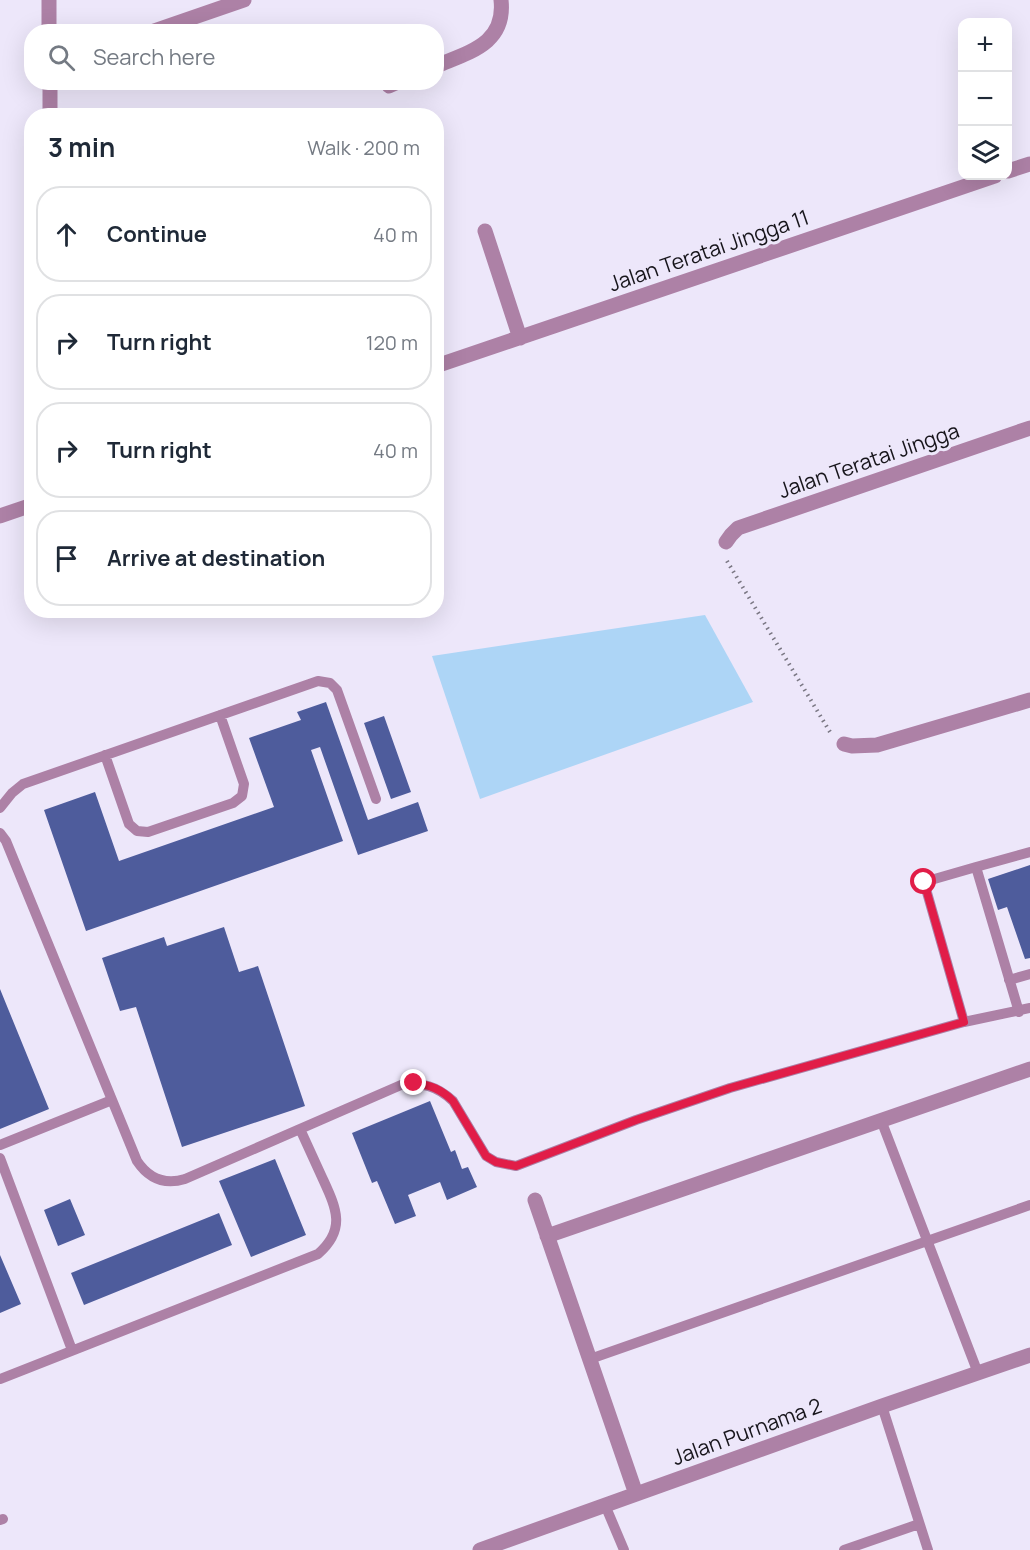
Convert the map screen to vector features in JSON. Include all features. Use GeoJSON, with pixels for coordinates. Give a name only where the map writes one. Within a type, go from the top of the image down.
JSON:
{"type":"FeatureCollection","features":[{"type":"Feature","properties":{"kind":"street"},"geometry":{"type":"LineString","coordinates":[[49,0],[49,24]]}},
{"type":"Feature","properties":{"kind":"street"},"geometry":{"type":"LineString","coordinates":[[174,24],[244,0]]}},
{"type":"Feature","properties":{"kind":"street"},"geometry":{"type":"LineString","coordinates":[[444,63],[479,48],[495,34],[502,13],[501,0]]}},
{"type":"Feature","properties":{"kind":"street"},"geometry":{"type":"LineString","coordinates":[[50,90],[50,108]]}},
{"type":"Feature","properties":{"kind":"street"},"geometry":{"type":"LineString","coordinates":[[1012,170],[1030,164]]}},
{"type":"Feature","properties":{"kind":"street","name":"Jalan Teratai Jingga 11"},"geometry":{"type":"LineString","coordinates":[[444,363],[983,180]]}},
{"type":"Feature","properties":{"kind":"street"},"geometry":{"type":"LineString","coordinates":[[485,231],[520,338]]}},
{"type":"Feature","properties":{"kind":"street","name":"Jalan Teratai Jingga"},"geometry":{"type":"LineString","coordinates":[[726,542],[738,528],[1030,428]]}},
{"type":"Feature","properties":{"kind":"street"},"geometry":{"type":"LineString","coordinates":[[0,516],[24,508]]}},
{"type":"Feature","properties":{"kind":"street"},"geometry":{"type":"LineString","coordinates":[[844,744],[877,745],[1030,700]]}},
{"type":"Feature","properties":{"kind":"street"},"geometry":{"type":"LineString","coordinates":[[547,1236],[1030,1069]]}},
{"type":"Feature","properties":{"kind":"street"},"geometry":{"type":"LineString","coordinates":[[535,1200],[636,1494]]}},
{"type":"Feature","properties":{"kind":"street","name":"Jalan Purnama 2"},"geometry":{"type":"LineString","coordinates":[[480,1550],[1030,1355]]}},
{"type":"Feature","properties":{"kind":"lane"},"geometry":{"type":"LineString","coordinates":[[0,808],[23,784],[318,681],[330,683],[337,690],[376,799]]}},
{"type":"Feature","properties":{"kind":"lane"},"geometry":{"type":"LineString","coordinates":[[105,755],[129,824],[137,831],[148,832],[233,803],[242,796],[244,784],[220,715]]}},
{"type":"Feature","properties":{"kind":"lane"},"geometry":{"type":"LineString","coordinates":[[0,833],[6,841],[137,1161],[148,1174],[165,1182],[185,1179],[401,1085],[414,1083],[427,1085],[453,1101],[486,1156],[496,1162],[516,1166],[636,1120],[730,1088],[964,1022],[1030,1008]]}},
{"type":"Feature","properties":{"kind":"lane"},"geometry":{"type":"LineString","coordinates":[[964,1022],[924,882],[1030,852]]}},
{"type":"Feature","properties":{"kind":"lane"},"geometry":{"type":"LineString","coordinates":[[976,867],[1018,1012]]}},
{"type":"Feature","properties":{"kind":"lane"},"geometry":{"type":"LineString","coordinates":[[1009,980],[1030,974]]}},
{"type":"Feature","properties":{"kind":"lane"},"geometry":{"type":"LineString","coordinates":[[0,1145],[112,1100]]}},
{"type":"Feature","properties":{"kind":"lane"},"geometry":{"type":"LineString","coordinates":[[881,1120],[978,1373]]}},
{"type":"Feature","properties":{"kind":"lane"},"geometry":{"type":"LineString","coordinates":[[0,1378],[318,1254],[327,1246],[336,1226],[335,1207],[300,1129]]}},
{"type":"Feature","properties":{"kind":"lane"},"geometry":{"type":"LineString","coordinates":[[0,1158],[72,1350]]}},
{"type":"Feature","properties":{"kind":"lane"},"geometry":{"type":"LineString","coordinates":[[590,1359],[1030,1205]]}},
{"type":"Feature","properties":{"kind":"lane"},"geometry":{"type":"LineString","coordinates":[[882,1406],[928,1550]]}},
{"type":"Feature","properties":{"kind":"lane"},"geometry":{"type":"LineString","coordinates":[[605,1505],[624,1550]]}},
{"type":"Feature","properties":{"kind":"lane"},"geometry":{"type":"LineString","coordinates":[[844,1550],[919,1524]]}},
{"type":"Feature","properties":{"kind":"path"},"geometry":{"type":"LineString","coordinates":[[726,542],[727,562],[829,731],[844,744]]}},
{"type":"Feature","properties":{"kind":"water"},"geometry":{"type":"Polygon","coordinates":[[[705,615],[753,702],[480,799],[432,656],[705,615]]]}},
{"type":"Feature","properties":{"kind":"building"},"geometry":{"type":"Polygon","coordinates":[[[326,702],[368,820],[418,802],[428,831],[358,855],[320,747],[311,750],[343,841],[86,931],[44,810],[95,792],[119,861],[274,807],[249,738],[301,720],[297,712],[326,702]]]}},
{"type":"Feature","properties":{"kind":"building"},"geometry":{"type":"Polygon","coordinates":[[[384,716],[411,792],[391,799],[364,723],[384,716]]]}},
{"type":"Feature","properties":{"kind":"building"},"geometry":{"type":"Polygon","coordinates":[[[1030,865],[1030,958],[1025,959],[1007,907],[998,910],[988,879],[1030,865]]]}},
{"type":"Feature","properties":{"kind":"building"},"geometry":{"type":"Polygon","coordinates":[[[224,927],[239,972],[258,966],[305,1106],[182,1147],[136,1007],[120,1011],[102,958],[164,937],[167,946],[224,927]]]}},
{"type":"Feature","properties":{"kind":"building"},"geometry":{"type":"Polygon","coordinates":[[[0,989],[49,1109],[0,1129],[0,989]]]}},
{"type":"Feature","properties":{"kind":"building"},"geometry":{"type":"Polygon","coordinates":[[[430,1101],[451,1152],[455,1150],[462,1169],[468,1167],[477,1187],[447,1200],[440,1182],[408,1195],[416,1216],[395,1224],[377,1181],[372,1183],[352,1133],[430,1101]]]}},
{"type":"Feature","properties":{"kind":"building"},"geometry":{"type":"Polygon","coordinates":[[[275,1159],[306,1235],[251,1257],[219,1181],[275,1159]]]}},
{"type":"Feature","properties":{"kind":"building"},"geometry":{"type":"Polygon","coordinates":[[[70,1199],[85,1235],[58,1246],[44,1210],[70,1199]]]}},
{"type":"Feature","properties":{"kind":"building"},"geometry":{"type":"Polygon","coordinates":[[[219,1213],[232,1245],[84,1305],[71,1273],[219,1213]]]}},
{"type":"Feature","properties":{"kind":"building"},"geometry":{"type":"Polygon","coordinates":[[[0,1255],[21,1304],[0,1313],[0,1255]]]}},
{"type":"Feature","properties":{"kind":"route"},"geometry":{"type":"LineString","coordinates":[[414,1083],[437,1088],[453,1101],[486,1156],[496,1162],[516,1166],[636,1120],[730,1088],[964,1022],[924,882]]}}]}
